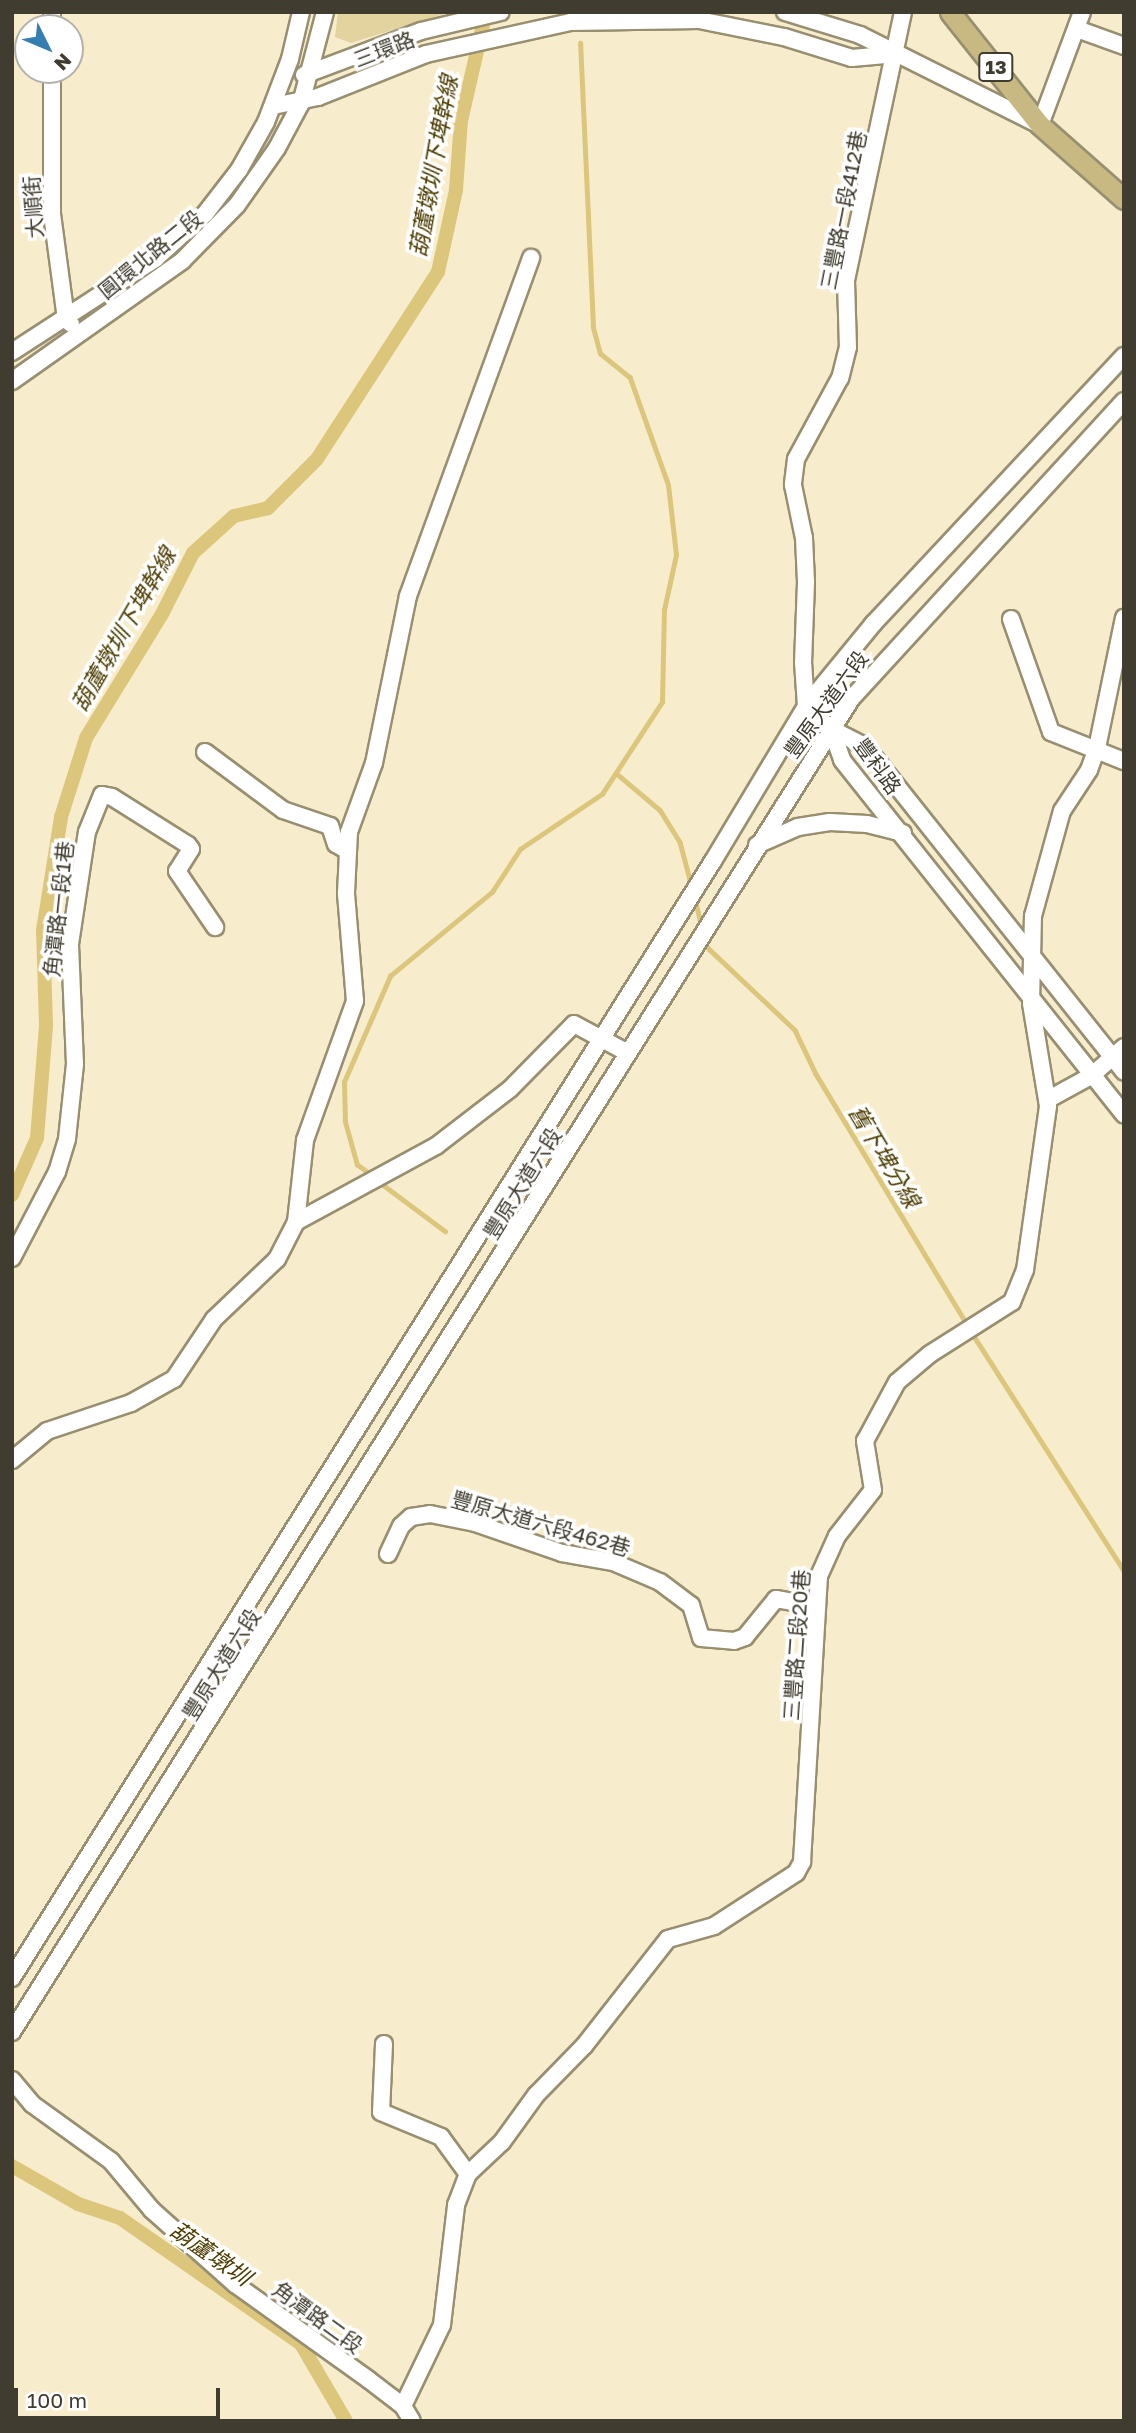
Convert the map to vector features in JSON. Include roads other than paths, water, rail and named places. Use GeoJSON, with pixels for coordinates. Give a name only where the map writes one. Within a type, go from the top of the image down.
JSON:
{"type":"FeatureCollection","features":[{"type":"Feature","properties":{"kind":"main road","name":"13"},"geometry":{"type":"LineString","coordinates":[[950,12],[1040,125],[1124,199]]}},
{"type":"Feature","properties":{"kind":"street","name":"圓環北路二段"},"geometry":{"type":"LineString","coordinates":[[12,352],[155,259],[205,214],[239,170],[273,106],[284,77],[301,12]]}},
{"type":"Feature","properties":{"kind":"street","name":"圓環北路二段"},"geometry":{"type":"LineString","coordinates":[[12,381],[182,261],[219,225],[265,167],[301,103],[325,12]]}},
{"type":"Feature","properties":{"kind":"street","name":"三環路"},"geometry":{"type":"LineString","coordinates":[[284,77],[310,74],[421,31],[501,12]]}},
{"type":"Feature","properties":{"kind":"street"},"geometry":{"type":"LineString","coordinates":[[785,12],[826,21],[1040,125],[1082,12]]}},
{"type":"Feature","properties":{"kind":"street","name":"三豐路一段412巷"},"geometry":{"type":"LineString","coordinates":[[806,706],[803,662],[806,582],[804,538],[793,485],[796,459],[840,378],[848,347],[846,281],[897,54],[903,12]]}},
{"type":"Feature","properties":{"kind":"street","name":"三環路"},"geometry":{"type":"LineString","coordinates":[[273,106],[301,103],[426,54],[570,22],[699,16],[784,37],[852,58],[897,54]]}},
{"type":"Feature","properties":{"kind":"street"},"geometry":{"type":"LineString","coordinates":[[1077,29],[1124,47]]}},
{"type":"Feature","properties":{"kind":"street","name":"大順街"},"geometry":{"type":"LineString","coordinates":[[52,84],[52,214],[66,319]]}},
{"type":"Feature","properties":{"kind":"street"},"geometry":{"type":"LineString","coordinates":[[12,1460],[47,1431],[131,1403],[174,1379],[214,1319],[277,1259],[296,1222],[305,1140],[355,1001],[346,850],[356,806],[374,763],[408,596],[531,258]]}},
{"type":"Feature","properties":{"kind":"street"},"geometry":{"type":"LineString","coordinates":[[66,319],[80,335]]}},
{"type":"Feature","properties":{"kind":"street","name":"豐原大道六段"},"geometry":{"type":"LineString","coordinates":[[12,1978],[693,893],[806,706],[873,624],[1124,356]]}},
{"type":"Feature","properties":{"kind":"street","name":"豐原大道六段"},"geometry":{"type":"LineString","coordinates":[[12,2032],[831,729],[904,636],[1124,401]]}},
{"type":"Feature","properties":{"kind":"street","name":"三豐路二段20巷"},"geometry":{"type":"LineString","coordinates":[[402,2406],[442,2325],[456,2205],[468,2174],[502,2143],[536,2095],[584,2046],[668,1939],[714,1926],[798,1870],[803,1853],[815,1606],[823,1560],[873,1490],[863,1450],[887,1398],[920,1361],[1004,1309],[1022,1282],[1047,1100],[1031,1003],[1029,951],[1033,916],[1062,811],[1089,770],[1116,688],[1124,618]]}},
{"type":"Feature","properties":{"kind":"street"},"geometry":{"type":"LineString","coordinates":[[1011,619],[1051,732],[1097,748],[1124,761]]}},
{"type":"Feature","properties":{"kind":"street"},"geometry":{"type":"LineString","coordinates":[[806,706],[831,729]]}},
{"type":"Feature","properties":{"kind":"street","name":"豐科路"},"geometry":{"type":"LineString","coordinates":[[831,729],[842,760],[903,833],[1031,1003],[1124,1115]]}},
{"type":"Feature","properties":{"kind":"street","name":"豐科路"},"geometry":{"type":"LineString","coordinates":[[831,729],[865,746],[1029,951],[1120,1059]]}},
{"type":"Feature","properties":{"kind":"street"},"geometry":{"type":"LineString","coordinates":[[205,752],[283,810],[330,826],[336,844],[346,850]]}},
{"type":"Feature","properties":{"kind":"street","name":"角潭路一段1巷"},"geometry":{"type":"LineString","coordinates":[[12,1258],[57,1172],[67,1139],[75,1064],[71,944],[90,820],[102,795],[112,797],[188,845],[191,849],[177,871],[215,927]]}},
{"type":"Feature","properties":{"kind":"street"},"geometry":{"type":"LineString","coordinates":[[755,846],[798,827],[830,822],[867,824],[903,833]]}},
{"type":"Feature","properties":{"kind":"street"},"geometry":{"type":"LineString","coordinates":[[296,1222],[436,1146],[510,1089],[574,1024],[603,1037],[628,1053]]}},
{"type":"Feature","properties":{"kind":"street"},"geometry":{"type":"LineString","coordinates":[[1047,1100],[1120,1059]]}},
{"type":"Feature","properties":{"kind":"street","name":"豐原大道六段462巷"},"geometry":{"type":"LineString","coordinates":[[388,1554],[405,1522],[430,1514],[475,1523],[562,1553],[613,1562],[660,1582],[691,1605],[701,1638],[734,1641],[745,1637],[776,1598],[815,1606]]}},
{"type":"Feature","properties":{"kind":"street"},"geometry":{"type":"LineString","coordinates":[[384,2044],[381,2112],[441,2137],[468,2174]]}},
{"type":"Feature","properties":{"kind":"street","name":"角潭路二段"},"geometry":{"type":"LineString","coordinates":[[12,2080],[33,2105],[111,2161],[152,2210],[235,2284],[402,2406],[412,2421]]}},
{"type":"Feature","properties":{"kind":"waterway","name":"葫蘆墩圳下埤幹線"},"geometry":{"type":"LineString","coordinates":[[12,1195],[37,1138],[46,1025],[43,930],[61,817],[86,738],[162,614],[193,553],[234,516],[268,508],[317,459],[438,272],[456,190],[461,121],[486,12]]}},
{"type":"Feature","properties":{"kind":"waterway"},"geometry":{"type":"LineString","coordinates":[[371,1175],[357,1165],[345,1122],[344,1082],[390,976],[492,892],[520,849],[602,794],[662,702],[664,610],[676,555],[668,485],[630,378],[600,354],[593,327],[580,43]]}},
{"type":"Feature","properties":{"kind":"waterway","name":"舊下埤分線"},"geometry":{"type":"LineString","coordinates":[[616,773],[660,810],[680,842],[692,887]]}},
{"type":"Feature","properties":{"kind":"waterway","name":"舊下埤分線"},"geometry":{"type":"LineString","coordinates":[[695,899],[702,928]]}},
{"type":"Feature","properties":{"kind":"waterway","name":"舊下埤分線"},"geometry":{"type":"LineString","coordinates":[[705,940],[707,947],[795,1030],[816,1074],[968,1326]]}},
{"type":"Feature","properties":{"kind":"waterway"},"geometry":{"type":"LineString","coordinates":[[378,1181],[445,1231]]}},
{"type":"Feature","properties":{"kind":"waterway","name":"舊下埤分線"},"geometry":{"type":"LineString","coordinates":[[972,1333],[1124,1571]]}},
{"type":"Feature","properties":{"kind":"waterway","name":"葫蘆墩圳"},"geometry":{"type":"LineString","coordinates":[[12,2166],[78,2204],[120,2218],[301,2344],[346,2421]]}}]}
